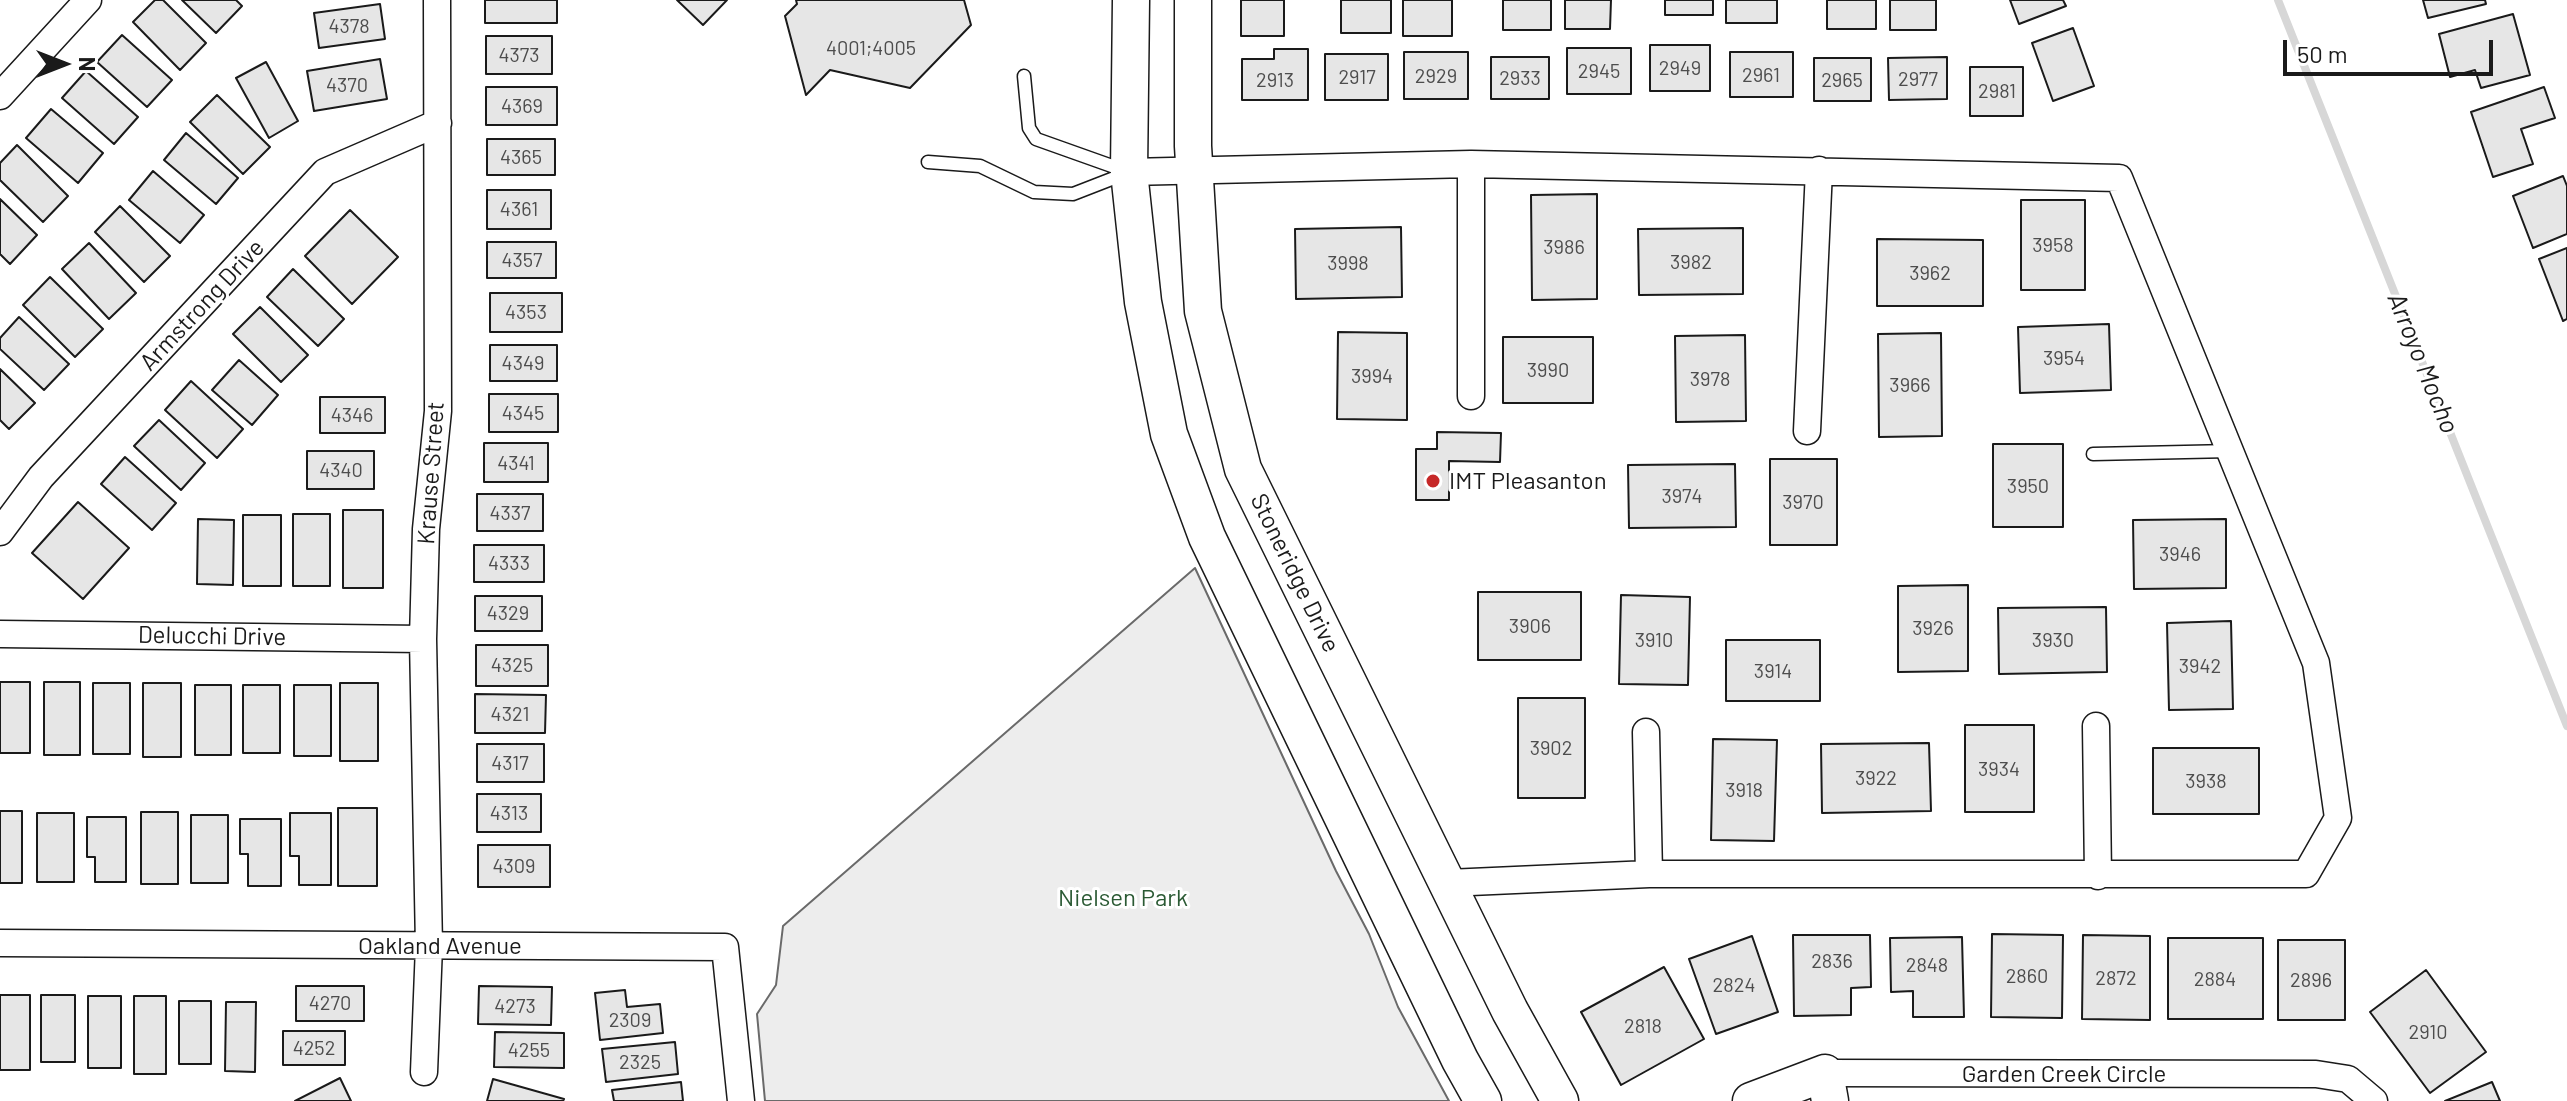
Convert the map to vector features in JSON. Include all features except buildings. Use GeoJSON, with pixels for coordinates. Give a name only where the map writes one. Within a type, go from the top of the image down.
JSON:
{"type":"FeatureCollection","features":[{"type":"Feature","properties":{"kind":"main road"},"geometry":{"type":"LineString","coordinates":[[1131,0],[1129,172],[1143,302],[1169,434],[1207,537],[1460,1060],[1483,1101]]}},
{"type":"Feature","properties":{"kind":"main road","name":"Stoneridge Drive"},"geometry":{"type":"LineString","coordinates":[[1193,0],[1194,170],[1203,311],[1243,469],[1510,1011],[1560,1101]]}},
{"type":"Feature","properties":{"kind":"main road","name":"Garden Creek Circle"},"geometry":{"type":"LineString","coordinates":[[1751,1101],[1828,1087]]}},
{"type":"Feature","properties":{"kind":"street"},"geometry":{"type":"LineString","coordinates":[[0,96],[88,0]]}},
{"type":"Feature","properties":{"kind":"street","name":"Krause Street"},"geometry":{"type":"LineString","coordinates":[[424,1072],[429,946],[423,639],[426,529],[438,411],[437,0]]}},
{"type":"Feature","properties":{"kind":"street","name":"Armstrong Drive"},"geometry":{"type":"LineString","coordinates":[[0,532],[41,477],[325,172],[438,123]]}},
{"type":"Feature","properties":{"kind":"street"},"geometry":{"type":"LineString","coordinates":[[1129,172],[1471,164],[2119,178],[2316,663],[2338,818],[2306,874],[1649,874],[1448,883]]}},
{"type":"Feature","properties":{"kind":"street"},"geometry":{"type":"LineString","coordinates":[[1471,164],[1471,396]]}},
{"type":"Feature","properties":{"kind":"street"},"geometry":{"type":"LineString","coordinates":[[1807,431],[1819,170]]}},
{"type":"Feature","properties":{"kind":"street","name":"Delucchi Drive"},"geometry":{"type":"LineString","coordinates":[[0,634],[423,639]]}},
{"type":"Feature","properties":{"kind":"street"},"geometry":{"type":"LineString","coordinates":[[2096,726],[2098,876]]}},
{"type":"Feature","properties":{"kind":"street"},"geometry":{"type":"LineString","coordinates":[[1646,732],[1649,874]]}},
{"type":"Feature","properties":{"kind":"street","name":"Oakland Avenue"},"geometry":{"type":"LineString","coordinates":[[0,943],[725,947],[741,1101]]}},
{"type":"Feature","properties":{"kind":"street","name":"Garden Creek Circle"},"geometry":{"type":"LineString","coordinates":[[1828,1087],[2316,1074],[2348,1079],[2374,1101]]}},
{"type":"Feature","properties":{"kind":"lane"},"geometry":{"type":"LineString","coordinates":[[1024,76],[1029,128],[1036,139],[1129,172]]}},
{"type":"Feature","properties":{"kind":"lane"},"geometry":{"type":"LineString","coordinates":[[928,162],[980,166],[1034,192],[1073,194],[1129,172]]}},
{"type":"Feature","properties":{"kind":"lane"},"geometry":{"type":"LineString","coordinates":[[2093,454],[2231,451]]}},
{"type":"Feature","properties":{"kind":"shaded area","name":"Nielsen Park"},"geometry":{"type":"Polygon","coordinates":[[[1195,568],[1336,871],[1369,934],[1398,1007],[1449,1101],[765,1101],[757,1014],[776,985],[783,926],[1195,568]]]}},
{"type":"Feature","properties":{"kind":"waterway","name":"Arroyo Mocho"},"geometry":{"type":"LineString","coordinates":[[2278,0],[2567,726]]}},
{"type":"Feature","properties":{"kind":"place","name":"IMT Pleasanton"},"geometry":{"type":"Point","coordinates":[1433,481]}}]}
